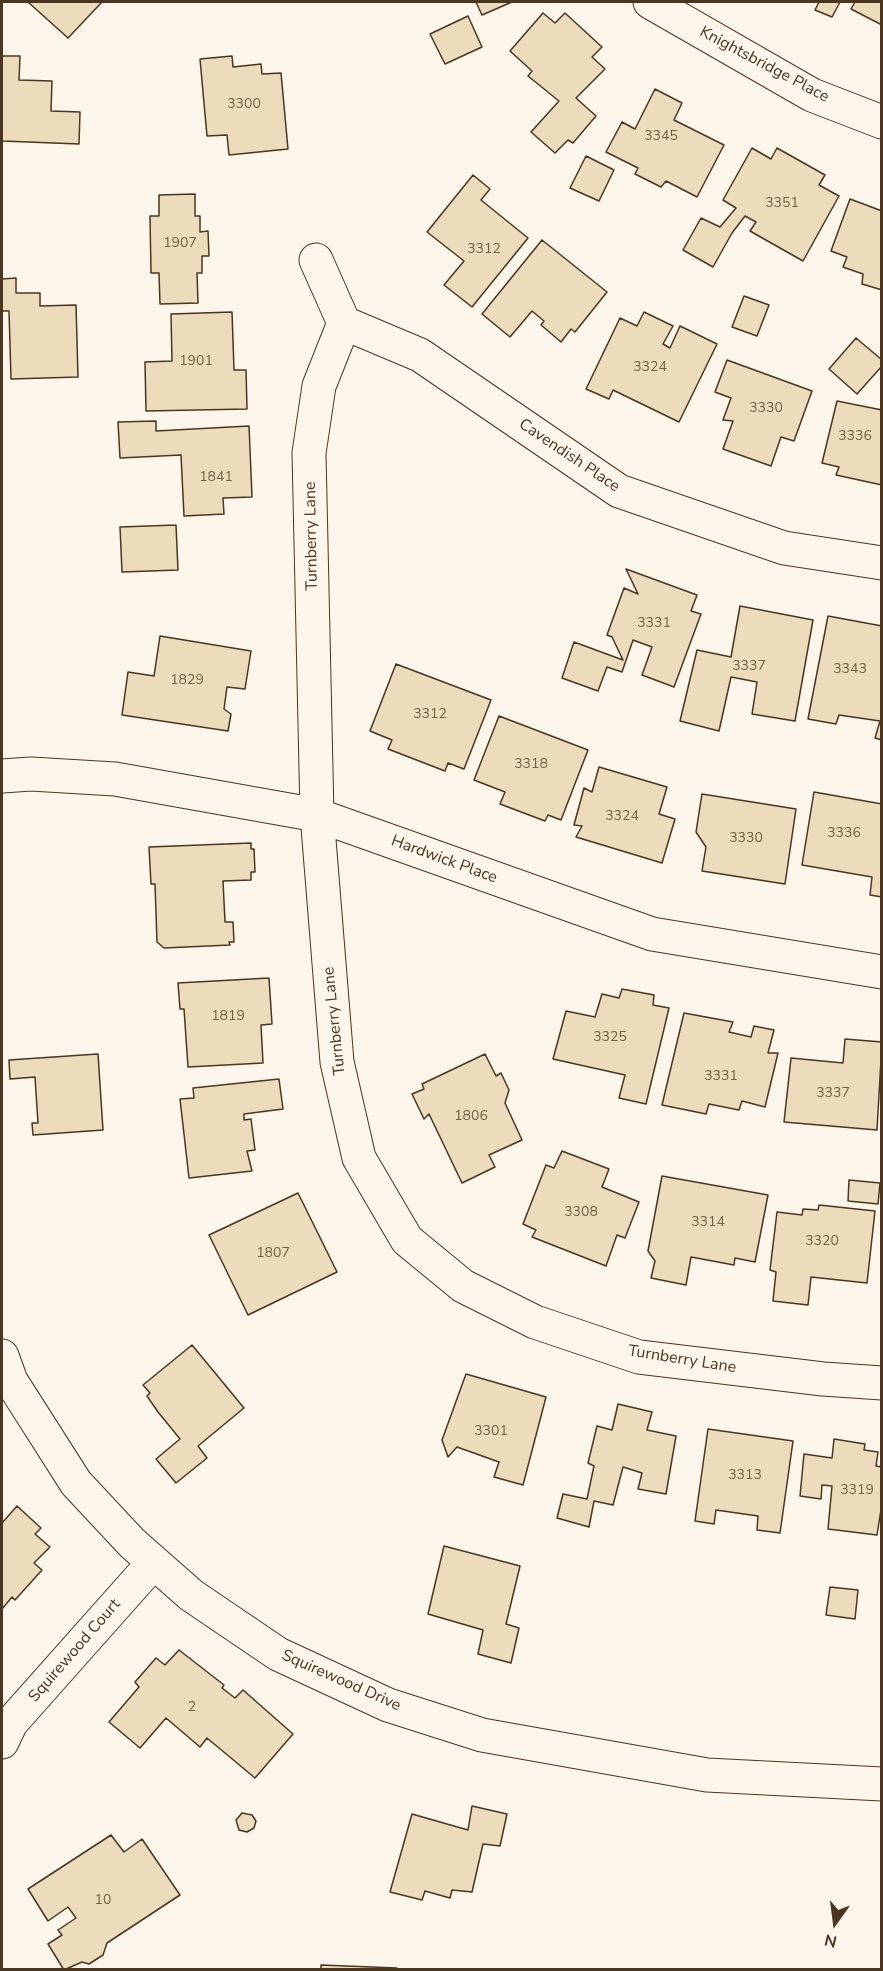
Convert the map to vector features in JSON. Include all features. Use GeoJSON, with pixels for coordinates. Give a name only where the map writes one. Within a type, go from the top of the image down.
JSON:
{"type":"FeatureCollection","features":[{"type":"Feature","properties":{"kind":"street","name":"Knightsbridge Place"},"geometry":{"type":"LineString","coordinates":[[650,2],[812,95],[882,122]]}},
{"type":"Feature","properties":{"kind":"street"},"geometry":{"type":"LineString","coordinates":[[316,260],[344,323]]}},
{"type":"Feature","properties":{"kind":"street","name":"Cavendish Place"},"geometry":{"type":"LineString","coordinates":[[344,323],[420,355],[619,491],[784,548],[882,563]]}},
{"type":"Feature","properties":{"kind":"street","name":"Turnberry Lane"},"geometry":{"type":"LineString","coordinates":[[344,323],[319,386],[309,453],[317,815],[337,1062],[359,1158],[407,1240],[463,1286],[535,1322],[639,1357],[823,1379],[882,1383]]}},
{"type":"Feature","properties":{"kind":"street","name":"Hardwick Place"},"geometry":{"type":"LineString","coordinates":[[2,776],[31,774],[115,779],[317,815],[652,934],[882,972]]}},
{"type":"Feature","properties":{"kind":"street","name":"Squirewood Drive"},"geometry":{"type":"LineString","coordinates":[[2,1356],[11,1381],[76,1483],[132,1543],[191,1595],[278,1654],[388,1705],[482,1735],[708,1774],[882,1784]]}},
{"type":"Feature","properties":{"kind":"street","name":"Squirewood Court"},"geometry":{"type":"LineString","coordinates":[[2,1742],[11,1724],[154,1562]]}},
{"type":"Feature","properties":{"kind":"building"},"geometry":{"type":"Polygon","coordinates":[[[28,2],[102,2],[68,38],[28,2]]]}},
{"type":"Feature","properties":{"kind":"building"},"geometry":{"type":"Polygon","coordinates":[[[476,2],[512,2],[482,15],[476,2]]]}},
{"type":"Feature","properties":{"kind":"building"},"geometry":{"type":"Polygon","coordinates":[[[819,2],[840,2],[832,17],[815,10],[819,2]]]}},
{"type":"Feature","properties":{"kind":"building"},"geometry":{"type":"Polygon","coordinates":[[[855,2],[882,2],[882,25],[851,9],[855,2]]]}},
{"type":"Feature","properties":{"kind":"building"},"geometry":{"type":"Polygon","coordinates":[[[543,13],[555,23],[565,13],[602,47],[592,57],[605,69],[576,98],[596,116],[573,143],[568,140],[555,153],[531,132],[559,101],[528,76],[532,71],[510,51],[543,13]]]}},
{"type":"Feature","properties":{"kind":"building"},"geometry":{"type":"Polygon","coordinates":[[[468,16],[482,47],[445,64],[430,34],[468,16]]]}},
{"type":"Feature","properties":{"kind":"building"},"geometry":{"type":"Polygon","coordinates":[[[2,56],[20,56],[19,80],[52,81],[51,111],[80,112],[79,144],[2,141],[2,56]]]}},
{"type":"Feature","properties":{"kind":"building"},"geometry":{"type":"Polygon","coordinates":[[[232,56],[233,67],[261,64],[262,74],[281,73],[288,149],[229,155],[227,135],[207,136],[200,59],[232,56]]]}},
{"type":"Feature","properties":{"kind":"building"},"geometry":{"type":"Polygon","coordinates":[[[655,89],[682,103],[674,120],[724,145],[697,197],[666,181],[661,187],[635,174],[638,168],[606,152],[622,122],[635,129],[655,89]]]}},
{"type":"Feature","properties":{"kind":"building"},"geometry":{"type":"Polygon","coordinates":[[[752,148],[771,159],[777,148],[825,175],[819,185],[839,196],[803,261],[750,231],[756,222],[745,216],[732,233],[713,267],[683,250],[701,218],[720,227],[736,208],[723,200],[752,148]]]}},
{"type":"Feature","properties":{"kind":"building"},"geometry":{"type":"Polygon","coordinates":[[[586,156],[614,170],[599,201],[570,188],[586,156]]]}},
{"type":"Feature","properties":{"kind":"building"},"geometry":{"type":"Polygon","coordinates":[[[473,175],[490,189],[481,200],[528,238],[472,307],[444,285],[464,261],[427,232],[473,175]]]}},
{"type":"Feature","properties":{"kind":"building"},"geometry":{"type":"Polygon","coordinates":[[[195,194],[195,216],[200,216],[200,232],[208,231],[209,256],[202,256],[202,273],[197,273],[198,303],[160,304],[159,273],[151,273],[150,216],[159,216],[159,195],[195,194]]]}},
{"type":"Feature","properties":{"kind":"building"},"geometry":{"type":"Polygon","coordinates":[[[850,199],[882,211],[882,290],[862,284],[863,274],[843,267],[847,257],[831,251],[850,199]]]}},
{"type":"Feature","properties":{"kind":"building"},"geometry":{"type":"Polygon","coordinates":[[[542,240],[607,292],[575,332],[571,329],[561,342],[541,325],[544,321],[532,311],[510,337],[482,314],[542,240]]]}},
{"type":"Feature","properties":{"kind":"building"},"geometry":{"type":"Polygon","coordinates":[[[16,278],[16,293],[40,293],[40,306],[76,305],[78,377],[11,379],[9,311],[2,311],[2,279],[16,278]]]}},
{"type":"Feature","properties":{"kind":"building"},"geometry":{"type":"Polygon","coordinates":[[[744,296],[769,305],[757,336],[732,327],[744,296]]]}},
{"type":"Feature","properties":{"kind":"building"},"geometry":{"type":"Polygon","coordinates":[[[232,312],[234,370],[246,370],[247,409],[146,411],[145,362],[172,361],[171,314],[232,312]]]}},
{"type":"Feature","properties":{"kind":"building"},"geometry":{"type":"Polygon","coordinates":[[[644,312],[673,326],[663,344],[670,348],[680,326],[717,344],[679,422],[613,390],[609,399],[586,389],[620,318],[637,326],[644,312]]]}},
{"type":"Feature","properties":{"kind":"building"},"geometry":{"type":"Polygon","coordinates":[[[856,338],[882,360],[882,366],[857,394],[829,369],[856,338]]]}},
{"type":"Feature","properties":{"kind":"building"},"geometry":{"type":"Polygon","coordinates":[[[727,360],[812,391],[794,441],[781,437],[771,466],[723,449],[733,421],[723,420],[731,398],[715,392],[727,360]]]}},
{"type":"Feature","properties":{"kind":"building"},"geometry":{"type":"Polygon","coordinates":[[[837,401],[882,410],[882,485],[836,475],[839,467],[822,463],[837,401]]]}},
{"type":"Feature","properties":{"kind":"building"},"geometry":{"type":"Polygon","coordinates":[[[156,421],[156,431],[249,426],[252,497],[223,498],[224,514],[184,516],[181,455],[120,458],[118,422],[156,421]]]}},
{"type":"Feature","properties":{"kind":"building"},"geometry":{"type":"Polygon","coordinates":[[[176,525],[178,570],[122,572],[120,527],[176,525]]]}},
{"type":"Feature","properties":{"kind":"building"},"geometry":{"type":"Polygon","coordinates":[[[626,569],[697,595],[691,611],[701,614],[674,687],[642,675],[652,647],[633,640],[622,672],[607,667],[598,691],[562,678],[574,642],[623,660],[612,637],[607,635],[624,588],[638,594],[626,569]]]}},
{"type":"Feature","properties":{"kind":"building"},"geometry":{"type":"Polygon","coordinates":[[[740,606],[813,620],[795,721],[752,714],[757,682],[731,677],[719,731],[680,721],[697,650],[731,657],[740,606]]]}},
{"type":"Feature","properties":{"kind":"building"},"geometry":{"type":"Polygon","coordinates":[[[828,616],[882,626],[882,740],[875,738],[880,721],[839,715],[836,724],[808,719],[828,616]]]}},
{"type":"Feature","properties":{"kind":"building"},"geometry":{"type":"Polygon","coordinates":[[[160,636],[251,651],[245,689],[227,687],[224,709],[231,714],[228,731],[122,715],[128,672],[154,676],[160,636]]]}},
{"type":"Feature","properties":{"kind":"building"},"geometry":{"type":"Polygon","coordinates":[[[396,664],[491,700],[464,769],[448,763],[445,771],[388,749],[392,740],[370,731],[396,664]]]}},
{"type":"Feature","properties":{"kind":"building"},"geometry":{"type":"Polygon","coordinates":[[[499,716],[588,750],[561,820],[548,815],[545,821],[500,804],[505,792],[474,780],[499,716]]]}},
{"type":"Feature","properties":{"kind":"building"},"geometry":{"type":"Polygon","coordinates":[[[599,767],[667,787],[659,814],[675,819],[662,863],[576,837],[582,826],[574,825],[584,788],[592,792],[599,767]]]}},
{"type":"Feature","properties":{"kind":"building"},"geometry":{"type":"Polygon","coordinates":[[[814,792],[882,804],[882,897],[870,895],[872,877],[802,865],[814,792]]]}},
{"type":"Feature","properties":{"kind":"building"},"geometry":{"type":"Polygon","coordinates":[[[702,794],[796,809],[785,884],[702,871],[706,847],[696,832],[702,794]]]}},
{"type":"Feature","properties":{"kind":"building"},"geometry":{"type":"Polygon","coordinates":[[[251,843],[251,849],[254,849],[255,872],[251,872],[251,880],[223,881],[225,922],[233,922],[234,942],[229,942],[230,945],[164,948],[157,942],[155,884],[151,884],[149,847],[251,843]]]}},
{"type":"Feature","properties":{"kind":"building"},"geometry":{"type":"Polygon","coordinates":[[[269,978],[272,1024],[261,1025],[263,1063],[188,1067],[184,1009],[180,1009],[178,983],[269,978]]]}},
{"type":"Feature","properties":{"kind":"building"},"geometry":{"type":"Polygon","coordinates":[[[622,989],[654,995],[653,1005],[669,1008],[646,1104],[619,1098],[625,1075],[553,1059],[566,1011],[595,1017],[602,994],[619,998],[622,989]]]}},
{"type":"Feature","properties":{"kind":"building"},"geometry":{"type":"Polygon","coordinates":[[[684,1013],[733,1022],[729,1032],[751,1037],[754,1026],[774,1030],[768,1053],[778,1053],[765,1107],[742,1101],[739,1110],[709,1104],[706,1114],[662,1105],[684,1013]]]}},
{"type":"Feature","properties":{"kind":"building"},"geometry":{"type":"Polygon","coordinates":[[[845,1039],[882,1042],[877,1130],[784,1122],[791,1058],[843,1063],[845,1039]]]}},
{"type":"Feature","properties":{"kind":"building"},"geometry":{"type":"Polygon","coordinates":[[[98,1054],[103,1130],[33,1135],[32,1123],[38,1123],[35,1077],[10,1079],[9,1060],[98,1054]]]}},
{"type":"Feature","properties":{"kind":"building"},"geometry":{"type":"Polygon","coordinates":[[[485,1054],[496,1076],[501,1073],[509,1090],[505,1103],[522,1140],[489,1155],[495,1167],[462,1183],[429,1114],[424,1119],[412,1094],[424,1089],[422,1084],[485,1054]]]}},
{"type":"Feature","properties":{"kind":"building"},"geometry":{"type":"Polygon","coordinates":[[[279,1079],[283,1109],[244,1114],[244,1120],[251,1119],[255,1150],[247,1151],[252,1171],[189,1178],[180,1099],[194,1098],[193,1088],[279,1079]]]}},
{"type":"Feature","properties":{"kind":"building"},"geometry":{"type":"Polygon","coordinates":[[[562,1151],[609,1169],[602,1187],[639,1202],[625,1238],[617,1235],[606,1266],[532,1237],[536,1230],[523,1224],[546,1165],[554,1168],[562,1151]]]}},
{"type":"Feature","properties":{"kind":"building"},"geometry":{"type":"Polygon","coordinates":[[[662,1176],[768,1195],[755,1262],[735,1258],[734,1265],[691,1257],[686,1285],[651,1278],[655,1261],[648,1251],[662,1176]]]}},
{"type":"Feature","properties":{"kind":"building"},"geometry":{"type":"Polygon","coordinates":[[[849,1180],[880,1183],[878,1204],[848,1201],[849,1180]]]}},
{"type":"Feature","properties":{"kind":"building"},"geometry":{"type":"Polygon","coordinates":[[[298,1193],[337,1272],[248,1315],[209,1235],[298,1193]]]}},
{"type":"Feature","properties":{"kind":"building"},"geometry":{"type":"Polygon","coordinates":[[[819,1205],[875,1211],[867,1283],[811,1277],[808,1305],[773,1301],[776,1272],[770,1270],[777,1212],[802,1215],[803,1209],[818,1210],[819,1205]]]}},
{"type":"Feature","properties":{"kind":"building"},"geometry":{"type":"Polygon","coordinates":[[[192,1345],[244,1408],[198,1446],[207,1458],[176,1483],[156,1459],[180,1439],[147,1396],[150,1393],[143,1385],[192,1345]]]}},
{"type":"Feature","properties":{"kind":"building"},"geometry":{"type":"Polygon","coordinates":[[[466,1374],[546,1397],[523,1485],[494,1477],[499,1462],[457,1447],[448,1457],[442,1440],[466,1374]]]}},
{"type":"Feature","properties":{"kind":"building"},"geometry":{"type":"Polygon","coordinates":[[[618,1404],[652,1412],[647,1430],[676,1436],[666,1494],[638,1489],[642,1473],[623,1467],[613,1505],[594,1501],[589,1527],[557,1518],[563,1494],[587,1499],[594,1466],[588,1463],[597,1426],[612,1430],[618,1404]]]}},
{"type":"Feature","properties":{"kind":"building"},"geometry":{"type":"Polygon","coordinates":[[[708,1429],[793,1441],[780,1533],[757,1530],[758,1516],[716,1510],[714,1524],[695,1521],[708,1429]]]}},
{"type":"Feature","properties":{"kind":"building"},"geometry":{"type":"Polygon","coordinates":[[[834,1439],[865,1444],[864,1450],[878,1452],[876,1466],[882,1467],[882,1503],[877,1535],[828,1529],[832,1486],[822,1485],[821,1499],[800,1496],[804,1454],[832,1458],[834,1439]]]}},
{"type":"Feature","properties":{"kind":"building"},"geometry":{"type":"Polygon","coordinates":[[[17,1506],[41,1528],[35,1534],[50,1547],[34,1563],[42,1570],[15,1600],[12,1597],[2,1609],[2,1523],[17,1506]]]}},
{"type":"Feature","properties":{"kind":"building"},"geometry":{"type":"Polygon","coordinates":[[[444,1546],[520,1566],[506,1624],[519,1628],[511,1663],[478,1654],[483,1630],[428,1614],[444,1546]]]}},
{"type":"Feature","properties":{"kind":"building"},"geometry":{"type":"Polygon","coordinates":[[[830,1587],[858,1590],[855,1619],[826,1615],[830,1587]]]}},
{"type":"Feature","properties":{"kind":"building"},"geometry":{"type":"Polygon","coordinates":[[[179,1650],[224,1685],[222,1688],[235,1698],[243,1690],[293,1734],[255,1778],[207,1738],[200,1747],[166,1718],[140,1748],[109,1722],[139,1687],[135,1682],[156,1658],[165,1665],[179,1650]]]}},
{"type":"Feature","properties":{"kind":"building"},"geometry":{"type":"Polygon","coordinates":[[[472,1806],[507,1814],[500,1846],[483,1844],[472,1892],[452,1890],[450,1898],[425,1891],[422,1900],[390,1892],[412,1814],[468,1830],[472,1806]]]}},
{"type":"Feature","properties":{"kind":"building"},"geometry":{"type":"Polygon","coordinates":[[[242,1813],[252,1815],[256,1821],[254,1828],[247,1832],[239,1830],[236,1820],[242,1813]]]}},
{"type":"Feature","properties":{"kind":"building"},"geometry":{"type":"Polygon","coordinates":[[[111,1835],[124,1852],[142,1839],[180,1895],[107,1943],[103,1955],[89,1964],[82,1962],[64,1970],[48,1944],[62,1935],[58,1930],[76,1918],[68,1907],[48,1921],[28,1889],[111,1835]]]}},
{"type":"Feature","properties":{"kind":"building"},"geometry":{"type":"Polygon","coordinates":[[[321,1965],[397,1968],[397,1970],[321,1970],[321,1965]]]}}]}
